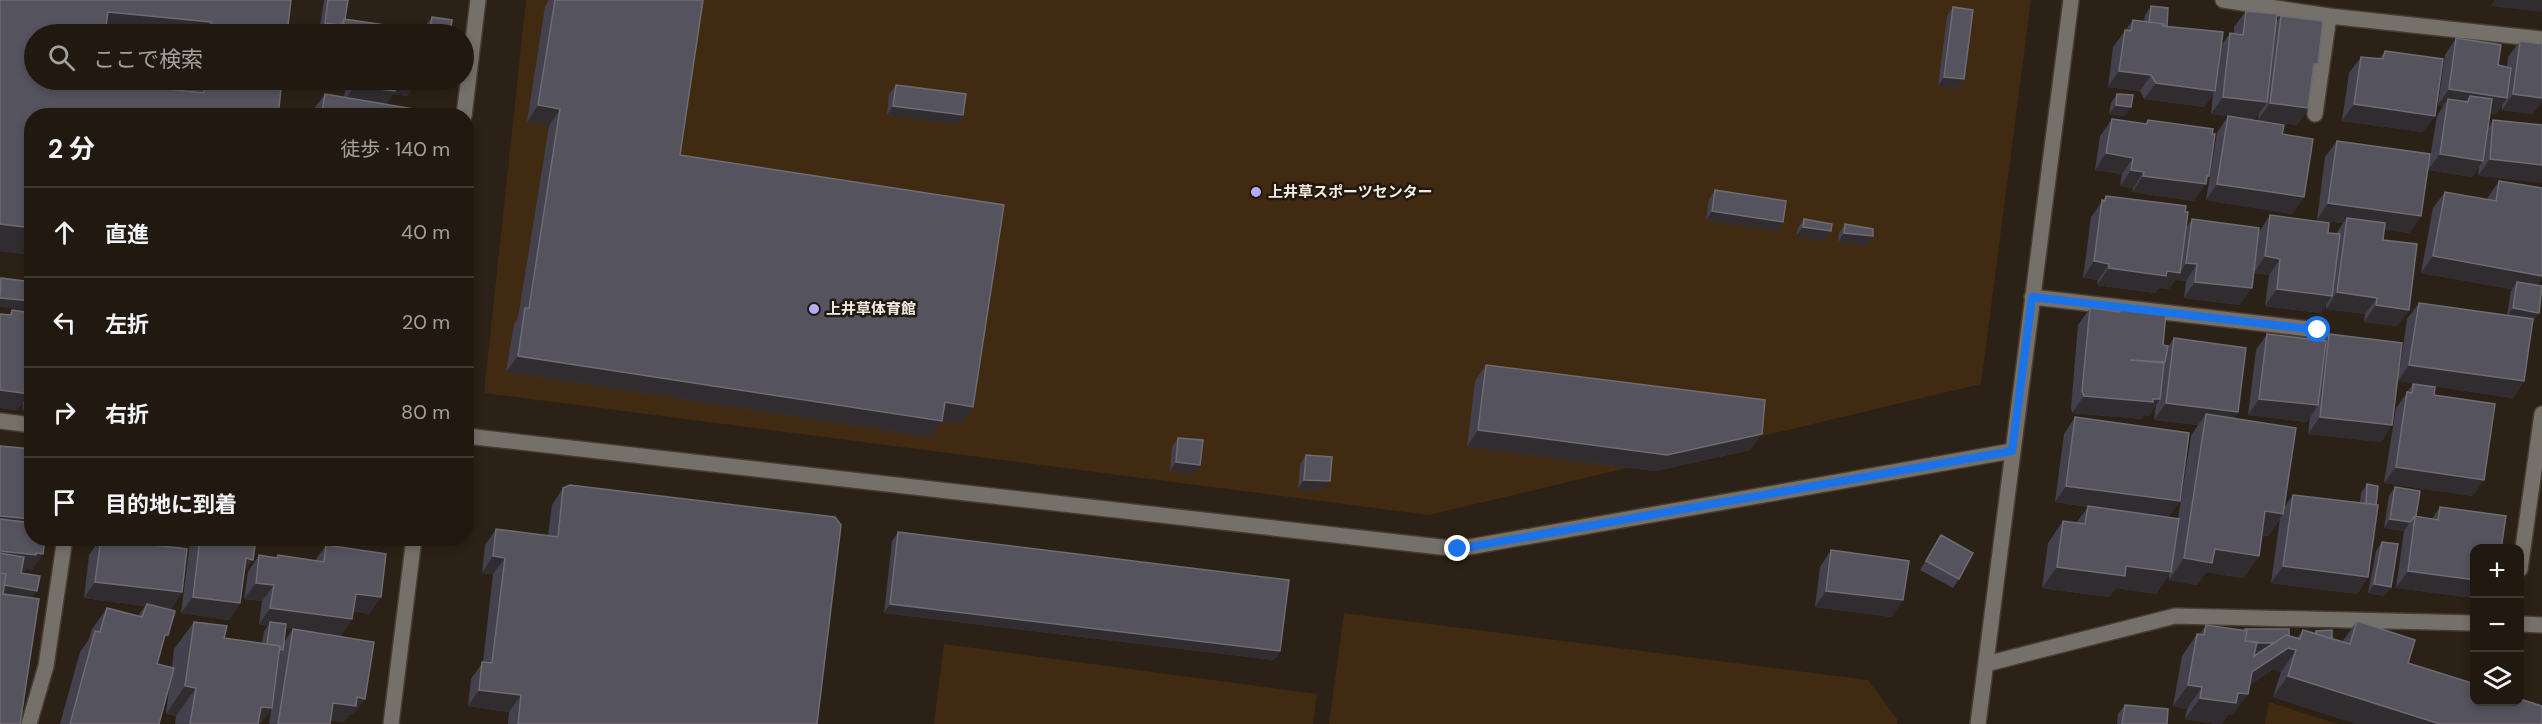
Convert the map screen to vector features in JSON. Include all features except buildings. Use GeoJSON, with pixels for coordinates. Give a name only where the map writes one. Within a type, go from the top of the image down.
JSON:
{"type":"FeatureCollection","features":[{"type":"Feature","properties":{"kind":"street"},"geometry":{"type":"LineString","coordinates":[[474,33],[478,0]]}},
{"type":"Feature","properties":{"kind":"street"},"geometry":{"type":"LineString","coordinates":[[1978,724],[2071,0]]}},
{"type":"Feature","properties":{"kind":"street"},"geometry":{"type":"LineString","coordinates":[[2223,0],[2329,16],[2542,39]]}},
{"type":"Feature","properties":{"kind":"street"},"geometry":{"type":"LineString","coordinates":[[2314,114],[2329,16]]}},
{"type":"Feature","properties":{"kind":"street"},"geometry":{"type":"LineString","coordinates":[[465,108],[467,90]]}},
{"type":"Feature","properties":{"kind":"street"},"geometry":{"type":"LineString","coordinates":[[2032,297],[2318,330]]}},
{"type":"Feature","properties":{"kind":"street"},"geometry":{"type":"LineString","coordinates":[[2524,544],[2542,414]]}},
{"type":"Feature","properties":{"kind":"street"},"geometry":{"type":"LineString","coordinates":[[0,421],[24,424]]}},
{"type":"Feature","properties":{"kind":"street"},"geometry":{"type":"LineString","coordinates":[[474,436],[1458,549],[2012,451]]}},
{"type":"Feature","properties":{"kind":"street"},"geometry":{"type":"LineString","coordinates":[[29,724],[46,666],[64,546]]}},
{"type":"Feature","properties":{"kind":"street"},"geometry":{"type":"LineString","coordinates":[[391,724],[413,546]]}},
{"type":"Feature","properties":{"kind":"street"},"geometry":{"type":"LineString","coordinates":[[1986,664],[2175,616],[2470,623]]}},
{"type":"Feature","properties":{"kind":"street"},"geometry":{"type":"LineString","coordinates":[[2524,624],[2542,625]]}},
{"type":"Feature","properties":{"kind":"shaded area","name":"上井草スポーツセンター"},"geometry":{"type":"Polygon","coordinates":[[[526,0],[2031,0],[1981,384],[1429,515],[484,393],[526,0]]]}},
{"type":"Feature","properties":{"kind":"shaded area"},"geometry":{"type":"Polygon","coordinates":[[[1344,613],[1868,680],[1897,719],[1897,724],[1329,724],[1344,613]]]}},
{"type":"Feature","properties":{"kind":"shaded area"},"geometry":{"type":"Polygon","coordinates":[[[944,644],[1317,694],[1313,724],[934,724],[944,644]]]}},
{"type":"Feature","properties":{"kind":"shaded area"},"geometry":{"type":"Polygon","coordinates":[[[2269,702],[2338,724],[2265,724],[2269,702]]]}},
{"type":"Feature","properties":{"kind":"place","name":"上井草スポーツセンター"},"geometry":{"type":"Point","coordinates":[1256,192]}},
{"type":"Feature","properties":{"kind":"place","name":"上井草体育館"},"geometry":{"type":"Point","coordinates":[814,309]}},
{"type":"Feature","properties":{"kind":"route"},"geometry":{"type":"LineString","coordinates":[[1458,549],[2012,451],[2032,297],[2318,330]]}}]}
